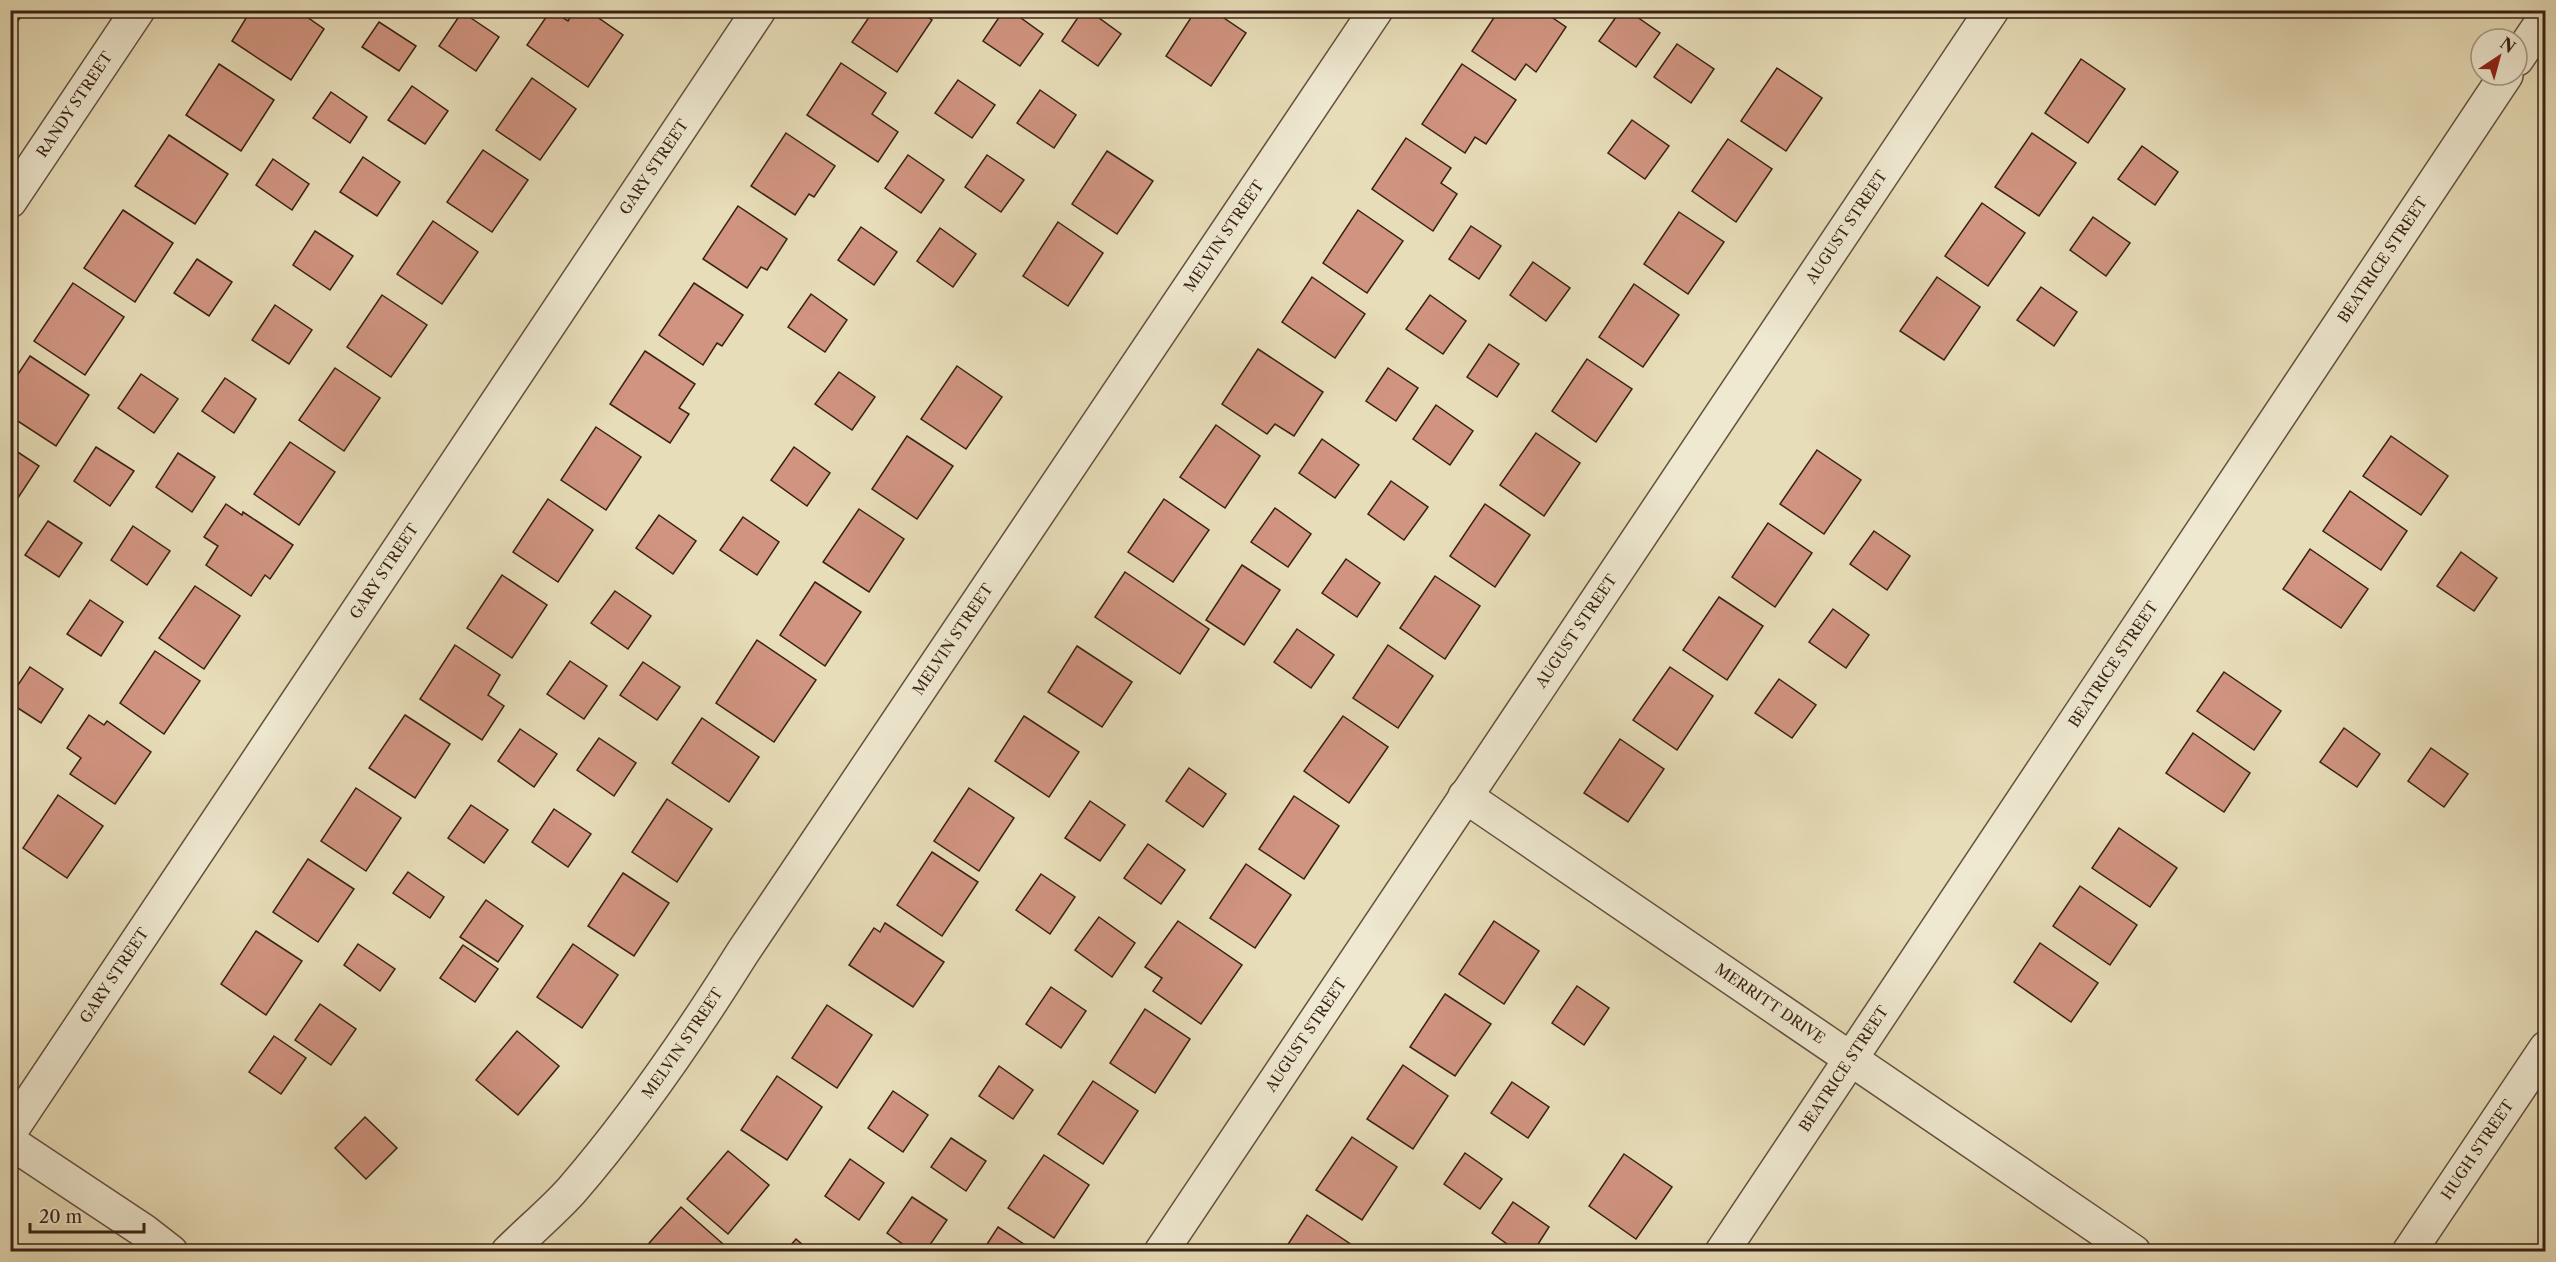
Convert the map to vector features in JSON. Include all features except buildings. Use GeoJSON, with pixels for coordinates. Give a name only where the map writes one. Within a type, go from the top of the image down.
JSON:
{"type":"FeatureCollection","features":[{"type":"Feature","properties":{"kind":"street","name":"RANDY STREET"},"geometry":{"type":"LineString","coordinates":[[10,201],[138,10]]}},
{"type":"Feature","properties":{"kind":"street","name":"GARY STREET"},"geometry":{"type":"LineString","coordinates":[[10,1132],[759,10]]}},
{"type":"Feature","properties":{"kind":"street","name":"MELVIN STREET"},"geometry":{"type":"LineString","coordinates":[[508,1251],[569,1192],[634,1113],[697,1025],[763,922],[1376,10]]}},
{"type":"Feature","properties":{"kind":"street","name":"AUGUST STREET"},"geometry":{"type":"LineString","coordinates":[[1161,1251],[1992,10]]}},
{"type":"Feature","properties":{"kind":"street"},"geometry":{"type":"LineString","coordinates":[[2529,41],[2546,16]]}},
{"type":"Feature","properties":{"kind":"street","name":"BEATRICE STREET"},"geometry":{"type":"LineString","coordinates":[[1722,1251],[2498,87]]}},
{"type":"Feature","properties":{"kind":"street","name":"MERRITT DRIVE"},"geometry":{"type":"LineString","coordinates":[[1465,796],[2134,1251]]}},
{"type":"Feature","properties":{"kind":"street","name":"HUGH STREET"},"geometry":{"type":"LineString","coordinates":[[2409,1251],[2546,1048]]}},
{"type":"Feature","properties":{"kind":"street"},"geometry":{"type":"LineString","coordinates":[[10,1142],[171,1251]]}}]}
